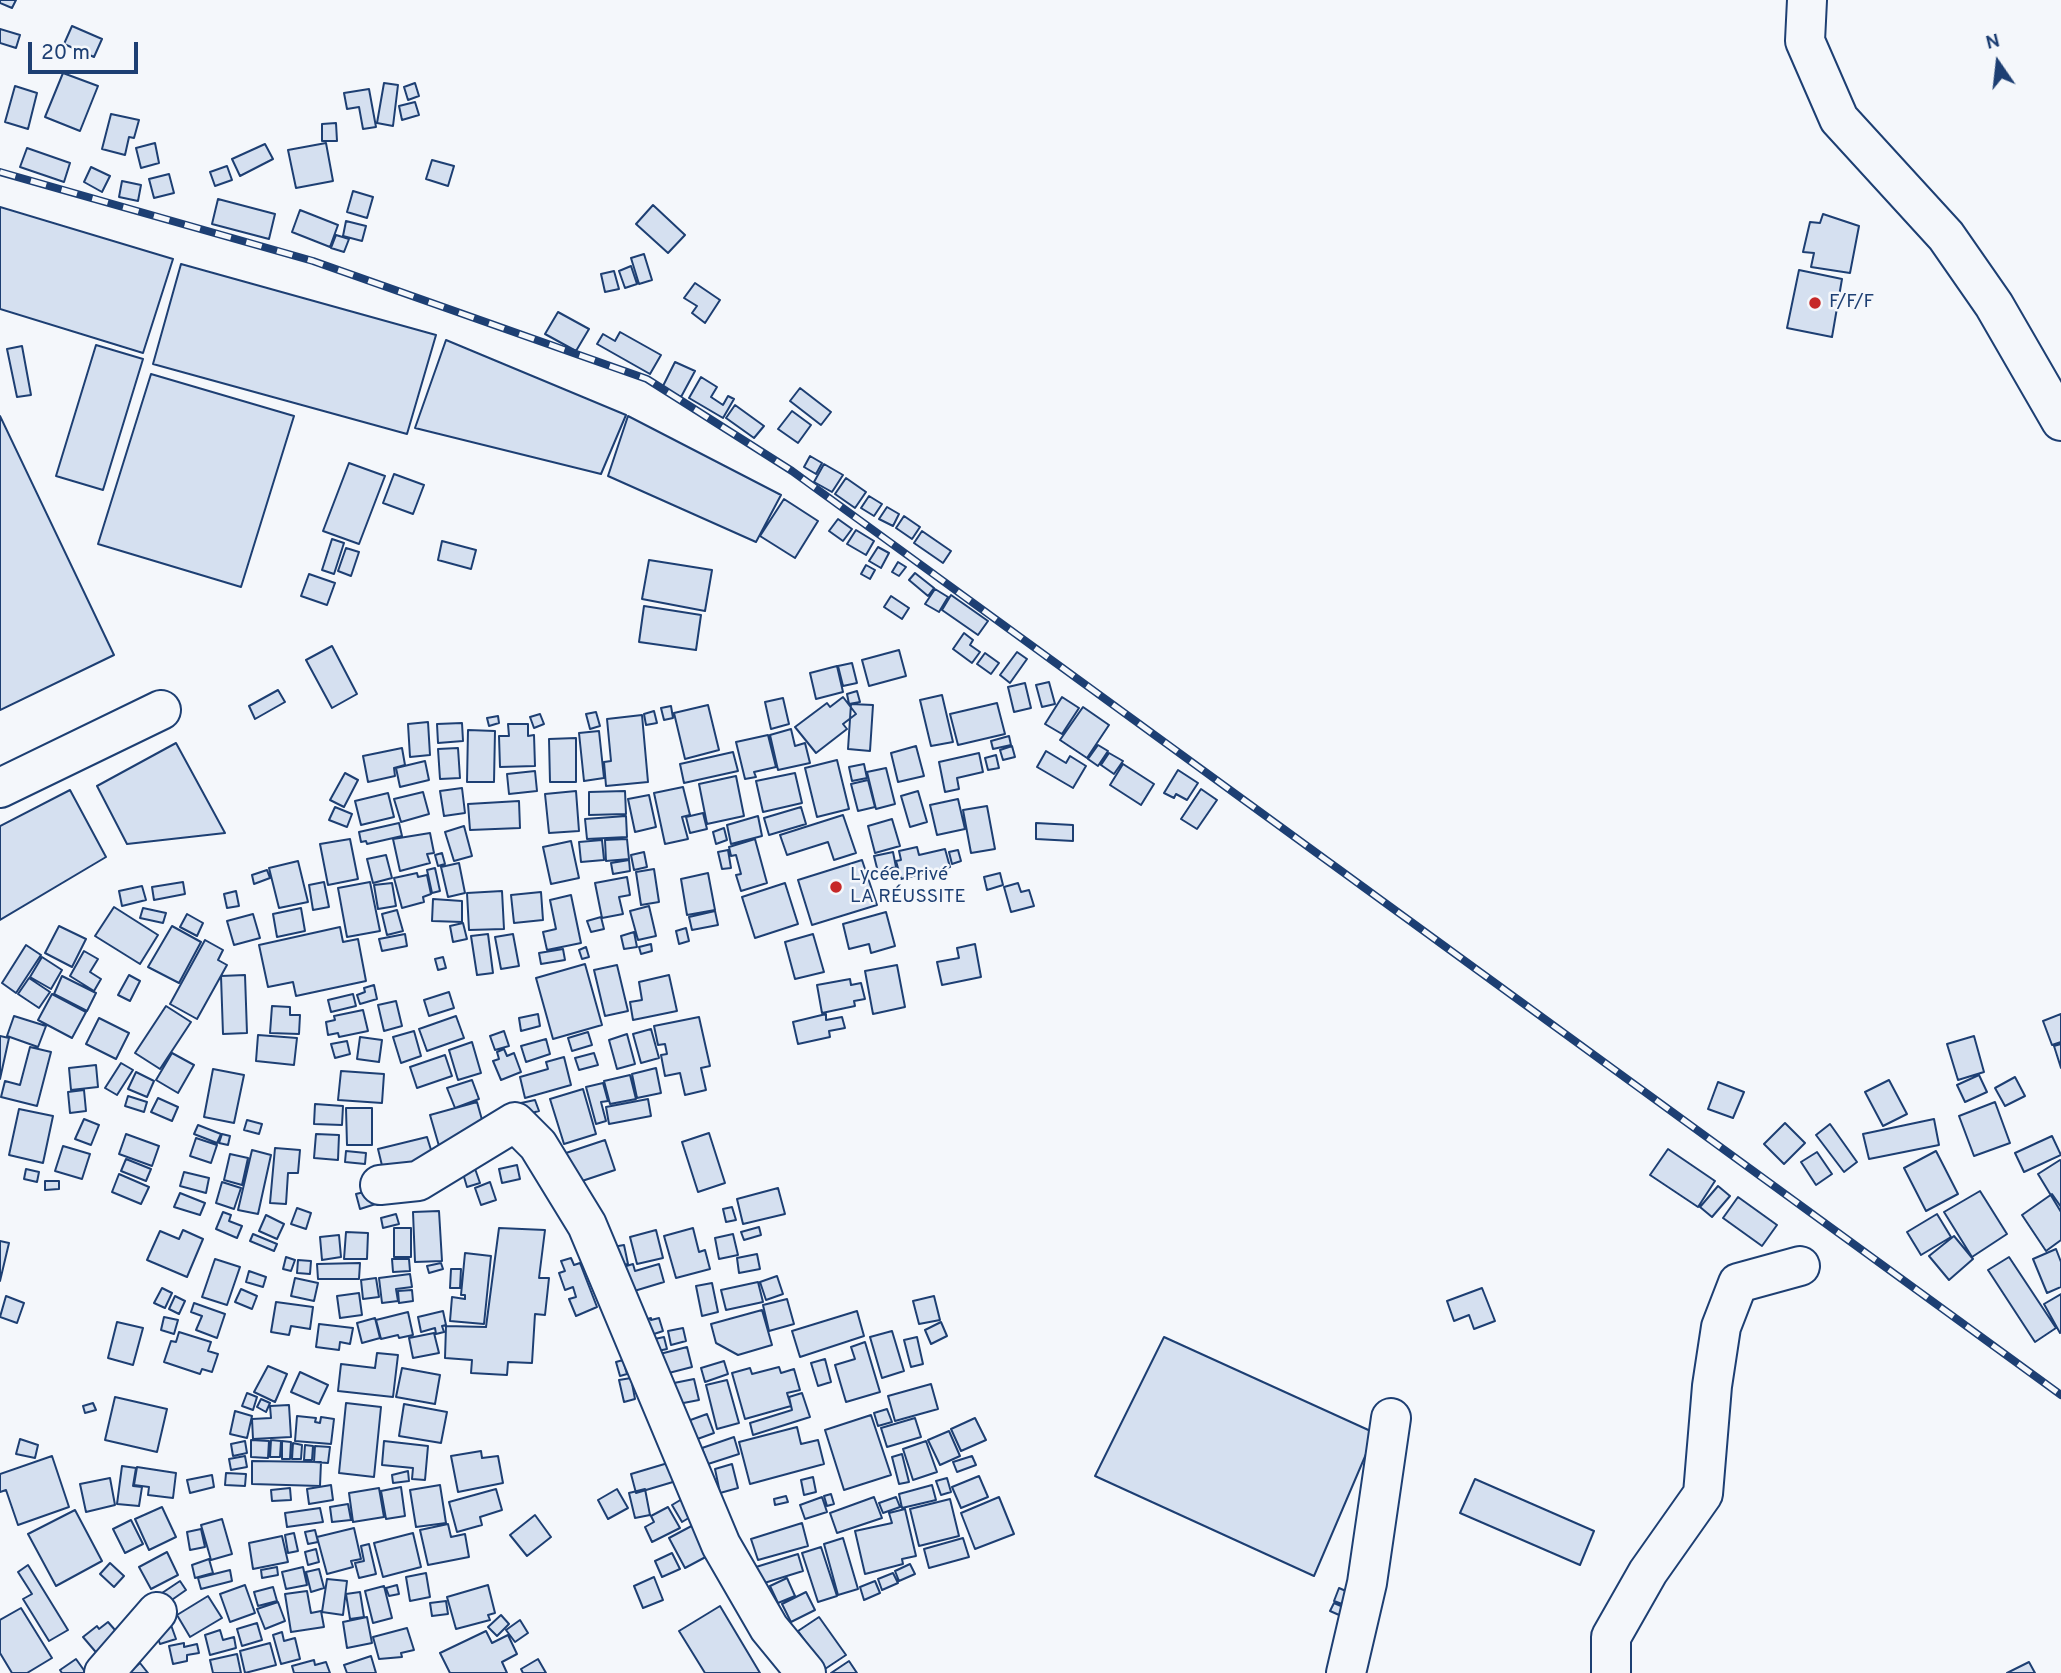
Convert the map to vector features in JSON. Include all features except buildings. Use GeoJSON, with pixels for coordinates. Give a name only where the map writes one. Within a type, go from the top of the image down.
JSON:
{"type":"FeatureCollection","features":[{"type":"Feature","properties":{"kind":"street"},"geometry":{"type":"LineString","coordinates":[[1807,0],[1805,41],[1839,119],[1946,236],[1994,305],[2061,421]]}},
{"type":"Feature","properties":{"kind":"street"},"geometry":{"type":"LineString","coordinates":[[0,788],[160,710]]}},
{"type":"Feature","properties":{"kind":"street"},"geometry":{"type":"LineString","coordinates":[[380,1185],[418,1181],[514,1122],[538,1145],[587,1224],[721,1545],[769,1628],[806,1673]]}},
{"type":"Feature","properties":{"kind":"street"},"geometry":{"type":"LineString","coordinates":[[1611,1673],[1611,1637],[1648,1572],[1703,1494],[1712,1386],[1721,1327],[1738,1283],[1800,1266]]}},
{"type":"Feature","properties":{"kind":"street"},"geometry":{"type":"LineString","coordinates":[[1346,1673],[1367,1583],[1391,1418]]}},
{"type":"Feature","properties":{"kind":"street"},"geometry":{"type":"LineString","coordinates":[[104,1673],[157,1612]]}},
{"type":"Feature","properties":{"kind":"railway"},"geometry":{"type":"LineString","coordinates":[[0,172],[313,261],[647,379],[792,471],[2061,1395]]}},
{"type":"Feature","properties":{"kind":"place","name":"F/F/F"},"geometry":{"type":"Point","coordinates":[1815,303]}},
{"type":"Feature","properties":{"kind":"place","name":"Lycée Privé LA RÉUSSITE"},"geometry":{"type":"Point","coordinates":[836,887]}}]}
